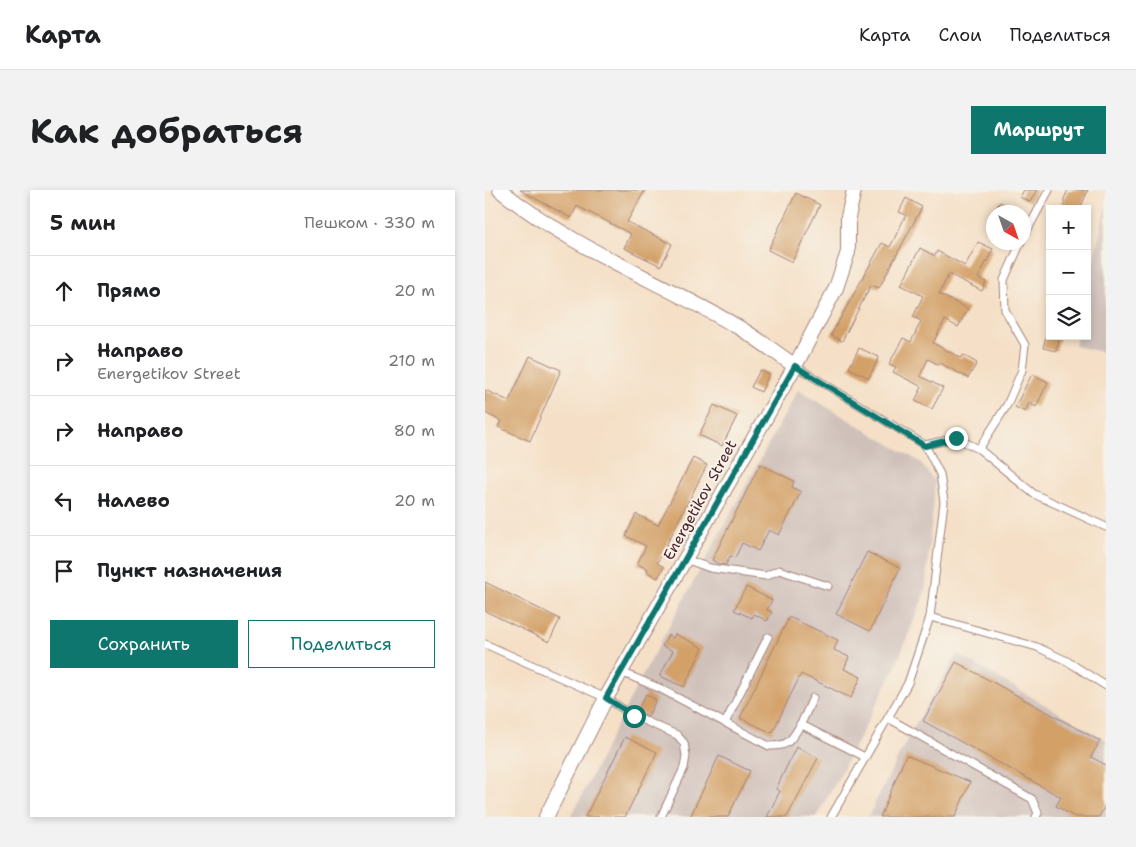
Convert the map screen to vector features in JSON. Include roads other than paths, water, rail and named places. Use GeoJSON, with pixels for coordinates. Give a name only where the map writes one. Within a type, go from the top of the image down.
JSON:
{"type":"FeatureCollection","features":[{"type":"Feature","properties":{"kind":"street"},"geometry":{"type":"LineString","coordinates":[[500,190],[520,206],[565,235],[626,269],[739,327],[795,366]]}},
{"type":"Feature","properties":{"kind":"street","name":"Energetikov Street"},"geometry":{"type":"LineString","coordinates":[[547,817],[606,698],[795,366],[835,288],[848,252],[848,217],[854,190]]}},
{"type":"Feature","properties":{"kind":"lane"},"geometry":{"type":"LineString","coordinates":[[1031,223],[1049,190]]}},
{"type":"Feature","properties":{"kind":"lane"},"geometry":{"type":"LineString","coordinates":[[979,450],[1007,405],[1022,370],[1025,345],[1005,310],[1003,280],[1017,250]]}},
{"type":"Feature","properties":{"kind":"lane"},"geometry":{"type":"LineString","coordinates":[[795,366],[925,446],[940,474],[944,502],[930,617],[908,683],[831,817]]}},
{"type":"Feature","properties":{"kind":"lane"},"geometry":{"type":"LineString","coordinates":[[925,446],[956,438],[979,450],[1034,494],[1106,527]]}},
{"type":"Feature","properties":{"kind":"lane"},"geometry":{"type":"LineString","coordinates":[[685,560],[710,568],[766,576],[779,570],[827,586]]}},
{"type":"Feature","properties":{"kind":"lane"},"geometry":{"type":"LineString","coordinates":[[930,617],[1037,648],[1067,661],[1106,686]]}},
{"type":"Feature","properties":{"kind":"lane"},"geometry":{"type":"LineString","coordinates":[[725,723],[768,636]]}},
{"type":"Feature","properties":{"kind":"lane"},"geometry":{"type":"LineString","coordinates":[[485,644],[606,698],[634,716],[677,735],[684,743],[686,756],[684,768],[661,817]]}},
{"type":"Feature","properties":{"kind":"lane"},"geometry":{"type":"LineString","coordinates":[[621,672],[659,688],[769,746],[783,745],[789,741],[813,698]]}},
{"type":"Feature","properties":{"kind":"lane"},"geometry":{"type":"LineString","coordinates":[[887,718],[1032,799],[1039,813],[1036,817]]}},
{"type":"Feature","properties":{"kind":"lane"},"geometry":{"type":"LineString","coordinates":[[800,724],[865,757]]}}]}
